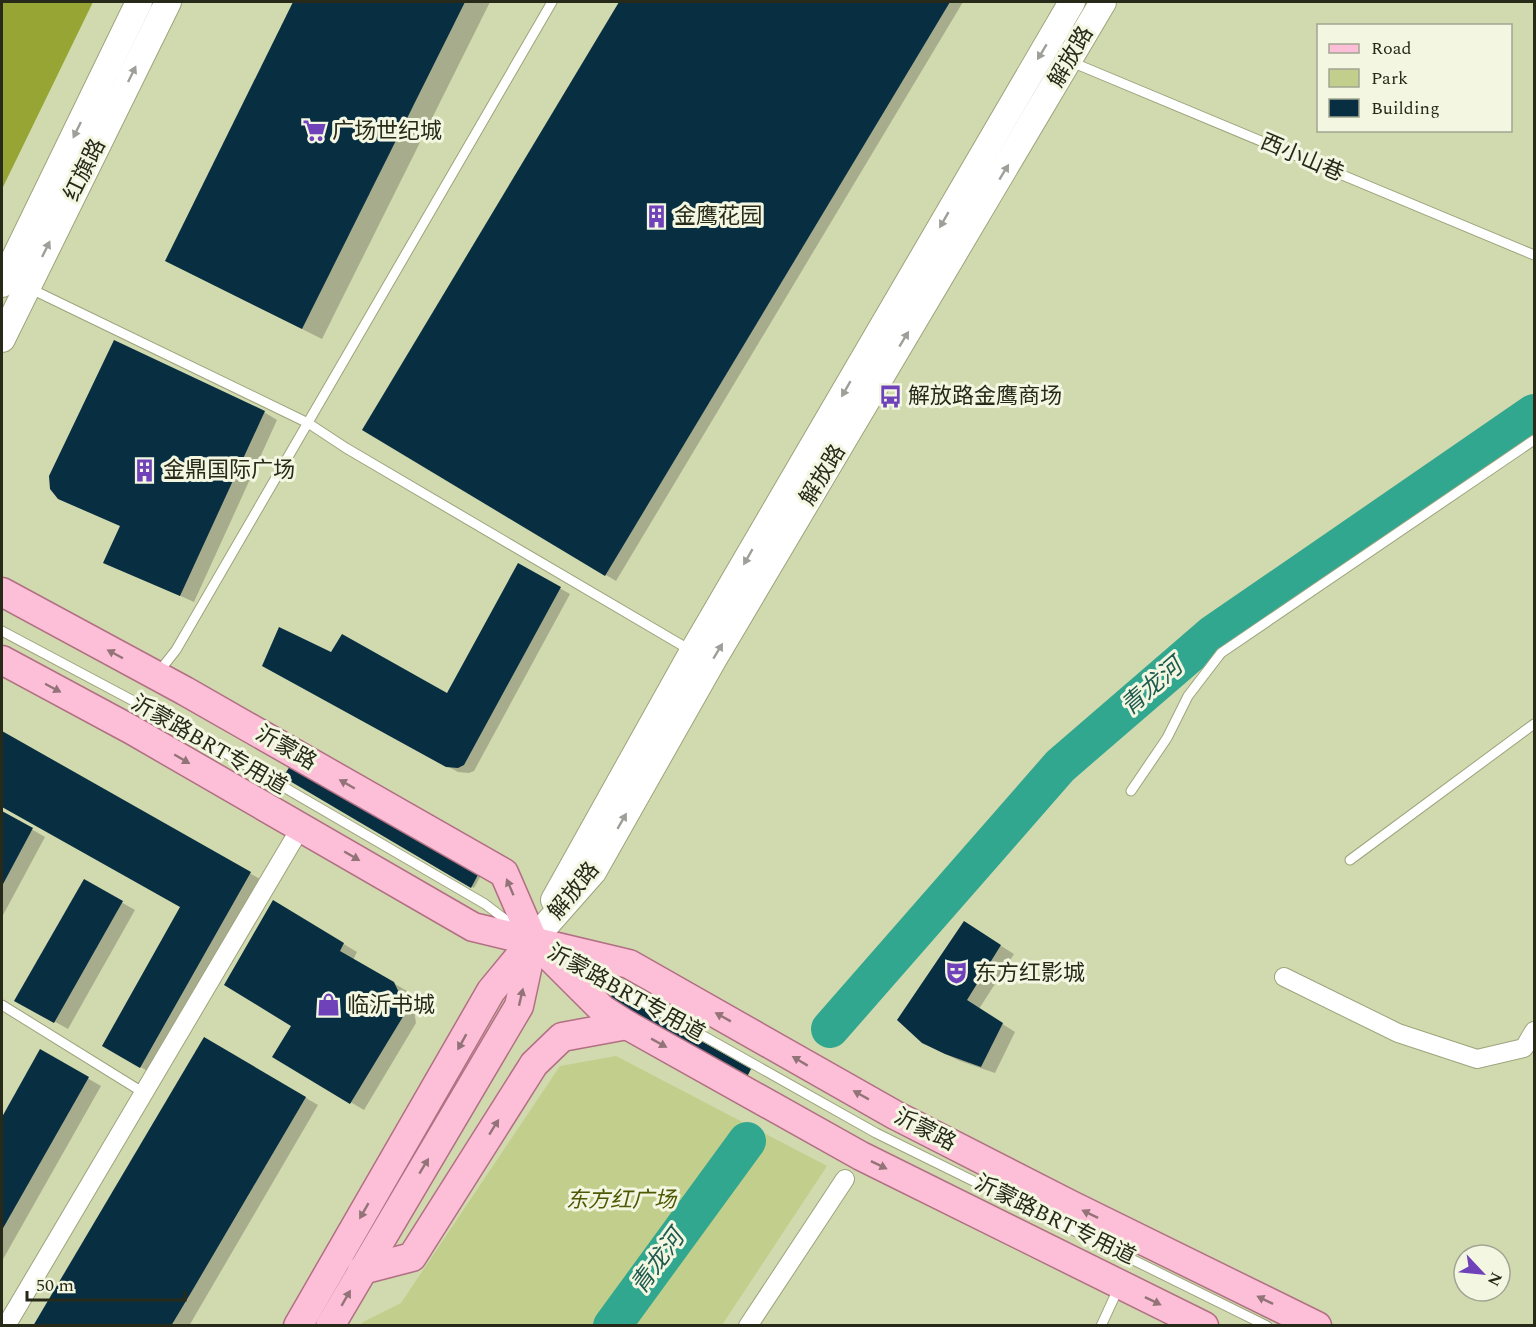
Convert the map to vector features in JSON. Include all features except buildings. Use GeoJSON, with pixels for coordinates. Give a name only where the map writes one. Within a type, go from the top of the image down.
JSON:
{"type":"FeatureCollection","features":[{"type":"Feature","properties":{"kind":"main road","name":"红旗路"},"geometry":{"type":"LineString","coordinates":[[2,284],[139,2]]}},
{"type":"Feature","properties":{"kind":"main road","name":"红旗路"},"geometry":{"type":"LineString","coordinates":[[2,339],[168,2]]}},
{"type":"Feature","properties":{"kind":"main road","name":"解放路"},"geometry":{"type":"LineString","coordinates":[[330,1326],[519,1006],[533,940],[561,853],[614,762],[651,727],[693,651],[1072,2]]}},
{"type":"Feature","properties":{"kind":"main road","name":"解放路"},"geometry":{"type":"LineString","coordinates":[[298,1326],[491,991],[593,872],[713,660],[1103,2]]}},
{"type":"Feature","properties":{"kind":"main road","name":"沂蒙路"},"geometry":{"type":"LineString","coordinates":[[2,592],[156,676],[504,873],[533,940],[602,1009],[627,1025],[861,1156],[1204,1326]]}},
{"type":"Feature","properties":{"kind":"main road","name":"沂蒙路"},"geometry":{"type":"LineString","coordinates":[[2,660],[301,827],[473,927],[629,964],[826,1076],[1061,1200],[1317,1326]]}},
{"type":"Feature","properties":{"kind":"main road"},"geometry":{"type":"LineString","coordinates":[[362,1270],[412,1257],[534,1064],[562,1037],[627,1025]]}},
{"type":"Feature","properties":{"kind":"street"},"geometry":{"type":"LineString","coordinates":[[6,1326],[301,827]]}},
{"type":"Feature","properties":{"kind":"street"},"geometry":{"type":"LineString","coordinates":[[1284,977],[1398,1033],[1477,1059],[1524,1048],[1534,1031]]}},
{"type":"Feature","properties":{"kind":"street"},"geometry":{"type":"LineString","coordinates":[[748,1326],[845,1179]]}},
{"type":"Feature","properties":{"kind":"lane"},"geometry":{"type":"LineString","coordinates":[[156,676],[176,650],[552,2]]}},
{"type":"Feature","properties":{"kind":"lane","name":"西小山巷"},"geometry":{"type":"LineString","coordinates":[[1069,61],[1534,255]]}},
{"type":"Feature","properties":{"kind":"lane"},"geometry":{"type":"LineString","coordinates":[[27,287],[308,423],[346,448],[693,651]]}},
{"type":"Feature","properties":{"kind":"lane"},"geometry":{"type":"LineString","coordinates":[[1131,791],[1167,738],[1188,696],[1221,652],[1534,440]]}},
{"type":"Feature","properties":{"kind":"lane","name":"沂蒙路BRT专用道"},"geometry":{"type":"LineString","coordinates":[[2,631],[158,714],[485,904],[533,940],[876,1133],[1267,1326]]}},
{"type":"Feature","properties":{"kind":"lane"},"geometry":{"type":"LineString","coordinates":[[1350,860],[1534,724]]}},
{"type":"Feature","properties":{"kind":"lane"},"geometry":{"type":"LineString","coordinates":[[2,1005],[144,1093]]}},
{"type":"Feature","properties":{"kind":"lane"},"geometry":{"type":"LineString","coordinates":[[1101,1326],[1120,1285]]}},
{"type":"Feature","properties":{"kind":"green space"},"geometry":{"type":"Polygon","coordinates":[[[2,2],[93,2],[2,189],[2,2]]]}},
{"type":"Feature","properties":{"kind":"green space","name":"东方红广场"},"geometry":{"type":"Polygon","coordinates":[[[616,1056],[827,1166],[722,1325],[361,1325],[401,1303],[560,1066],[616,1056]]]}},
{"type":"Feature","properties":{"kind":"waterway","name":"青龙河"},"geometry":{"type":"LineString","coordinates":[[830,1029],[1060,766],[1213,634],[1534,413]]}},
{"type":"Feature","properties":{"kind":"waterway","name":"青龙河"},"geometry":{"type":"LineString","coordinates":[[612,1326],[747,1141]]}},
{"type":"Feature","properties":{"kind":"place","name":"广场世纪城"},"geometry":{"type":"Point","coordinates":[314,131]}},
{"type":"Feature","properties":{"kind":"place","name":"金鹰花园"},"geometry":{"type":"Point","coordinates":[656,216]}},
{"type":"Feature","properties":{"kind":"place","name":"解放路金鹰商场"},"geometry":{"type":"Point","coordinates":[890,396]}},
{"type":"Feature","properties":{"kind":"place","name":"金鼎国际广场"},"geometry":{"type":"Point","coordinates":[145,470]}},
{"type":"Feature","properties":{"kind":"place","name":"东方红影城"},"geometry":{"type":"Point","coordinates":[957,973]}},
{"type":"Feature","properties":{"kind":"place","name":"临沂书城"},"geometry":{"type":"Point","coordinates":[329,1005]}}]}
